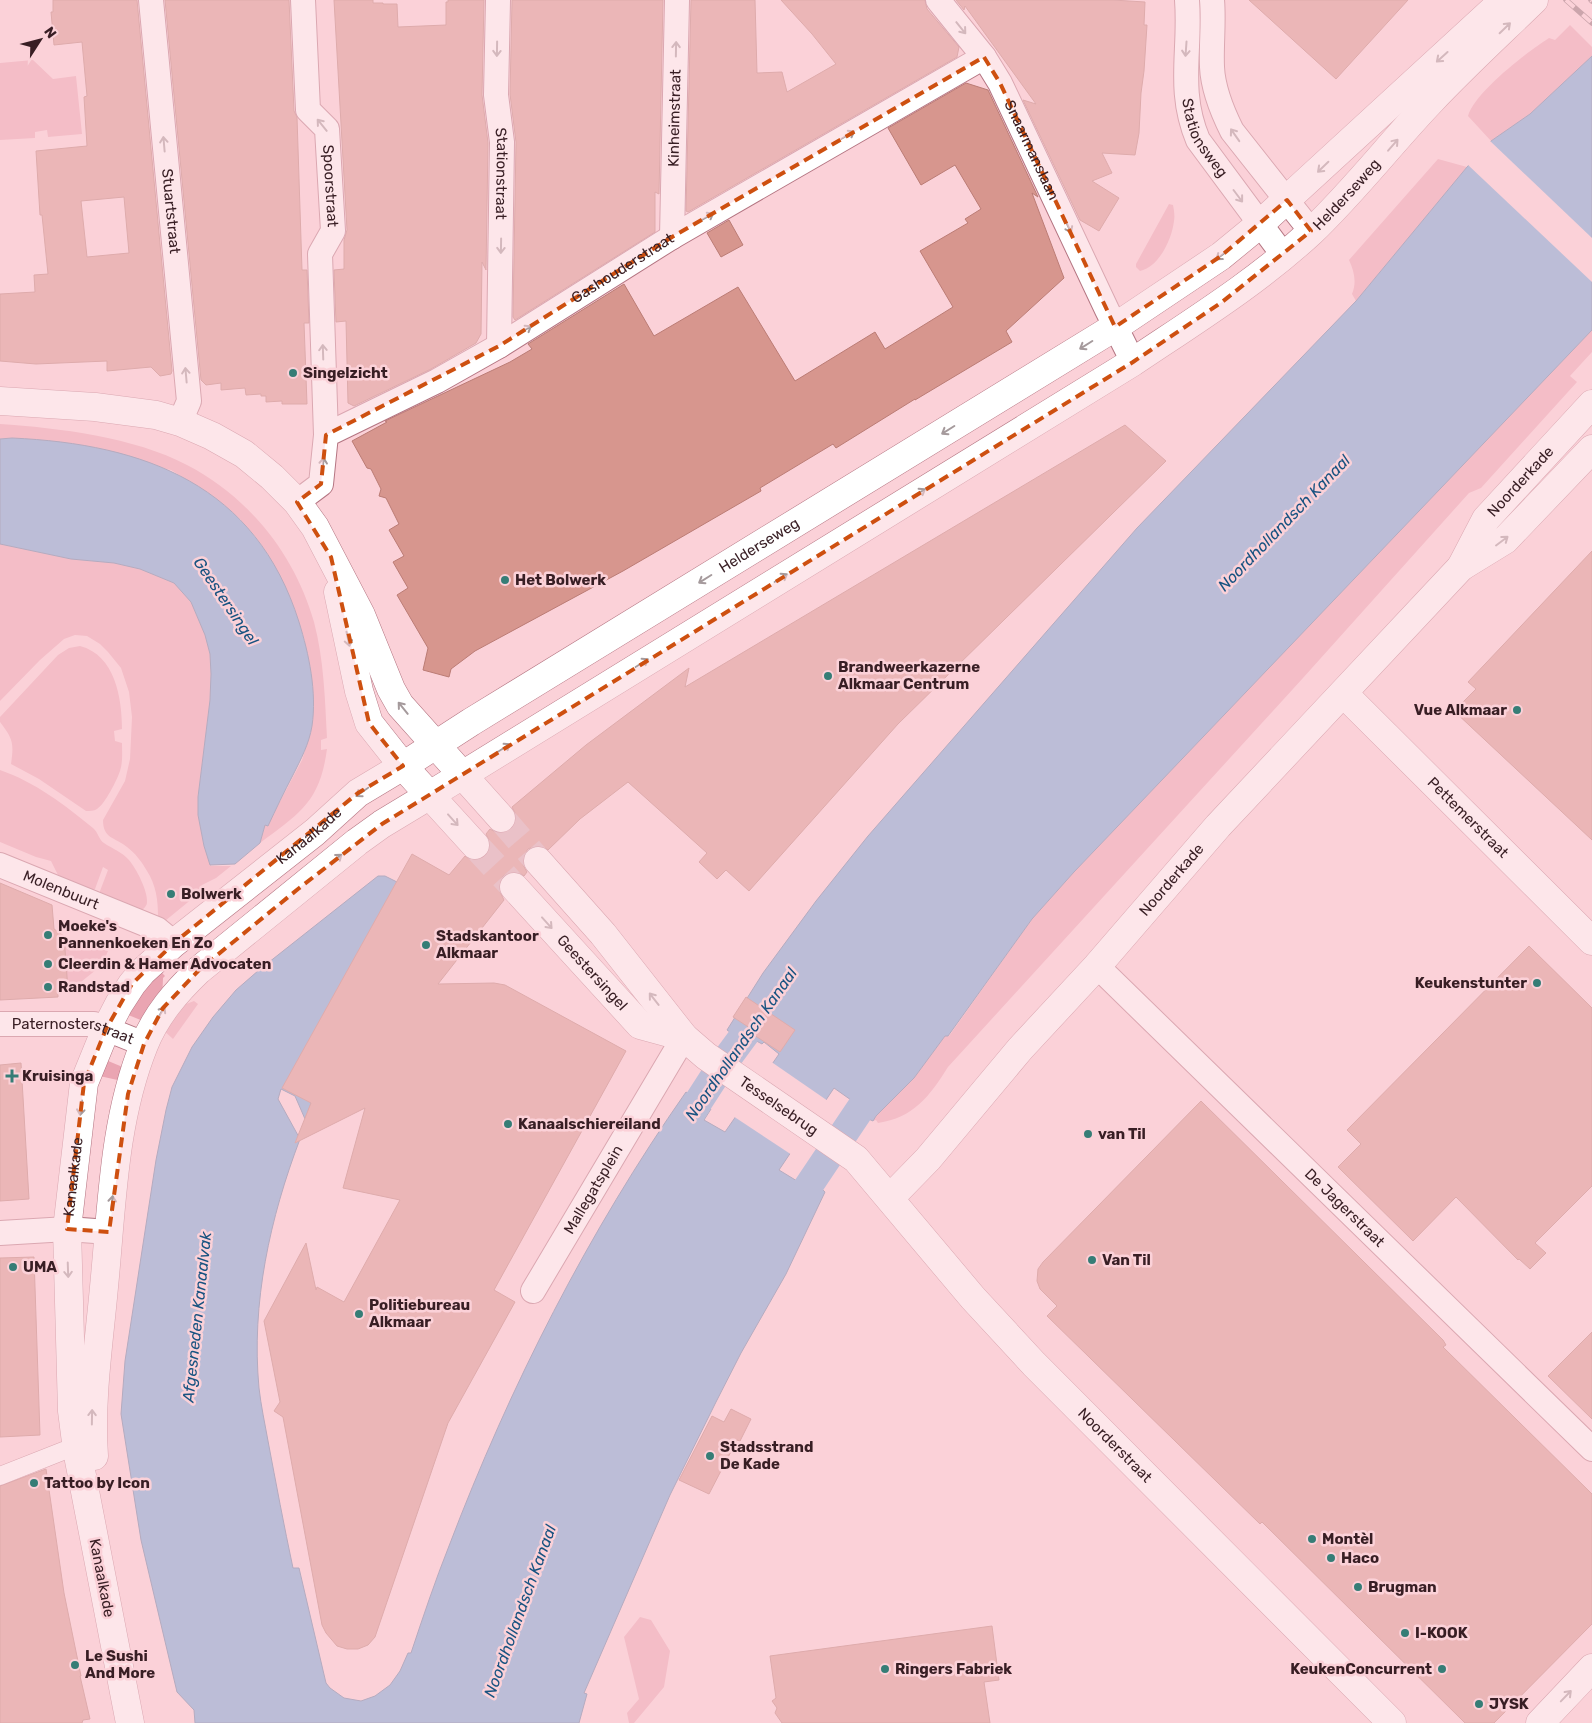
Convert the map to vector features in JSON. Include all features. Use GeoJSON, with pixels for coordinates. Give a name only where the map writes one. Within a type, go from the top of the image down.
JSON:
{"type":"FeatureCollection","features":[{"type":"Feature","properties":{"kind":"main road"},"geometry":{"type":"LineString","coordinates":[[1260,224],[1504,0]]}},
{"type":"Feature","properties":{"kind":"main road","name":"Helderseweg"},"geometry":{"type":"LineString","coordinates":[[430,795],[1133,362],[1222,302],[1284,256],[1311,231],[1362,180],[1431,100],[1534,0]]}},
{"type":"Feature","properties":{"kind":"main road","name":"Helderseweg"},"geometry":{"type":"LineString","coordinates":[[403,766],[1111,319],[1221,256],[1260,224]]}},
{"type":"Feature","properties":{"kind":"main road"},"geometry":{"type":"LineString","coordinates":[[0,401],[128,410],[156,415],[180,422],[212,436],[244,454],[272,477],[297,502],[315,527],[361,615],[400,705],[501,818]]}},
{"type":"Feature","properties":{"kind":"main road","name":"Noorderkade"},"geometry":{"type":"LineString","coordinates":[[890,1198],[928,1159],[1020,1048],[1097,966],[1218,826],[1344,694],[1461,567],[1486,519],[1592,404]]}},
{"type":"Feature","properties":{"kind":"main road","name":"Noorderkade"},"geometry":{"type":"LineString","coordinates":[[1461,567],[1505,540],[1592,449]]}},
{"type":"Feature","properties":{"kind":"main road"},"geometry":{"type":"LineString","coordinates":[[331,557],[359,691],[369,723],[403,766],[475,845]]}},
{"type":"Feature","properties":{"kind":"main road","name":"Pettemerstraat"},"geometry":{"type":"LineString","coordinates":[[1344,694],[1592,940]]}},
{"type":"Feature","properties":{"kind":"main road","name":"Kanaalkade"},"geometry":{"type":"LineString","coordinates":[[130,1723],[77,1450],[72,1410],[67,1230],[84,1083],[106,1029],[132,984],[154,961],[250,882],[315,832],[358,793],[403,766]]}},
{"type":"Feature","properties":{"kind":"main road","name":"Kanaalkade"},"geometry":{"type":"LineString","coordinates":[[145,1723],[108,1543],[94,1459],[92,1434],[92,1409],[118,1142],[128,1094],[144,1044],[163,1008],[184,984],[274,911],[298,889],[382,824],[430,795]]}},
{"type":"Feature","properties":{"kind":"main road","name":"Geestersingel"},"geometry":{"type":"LineString","coordinates":[[538,861],[603,934],[684,1037],[706,1056]]}},
{"type":"Feature","properties":{"kind":"main road","name":"Geestersingel"},"geometry":{"type":"LineString","coordinates":[[514,887],[640,1026],[684,1037]]}},
{"type":"Feature","properties":{"kind":"main road","name":"Tesselsebrug"},"geometry":{"type":"LineString","coordinates":[[706,1056],[853,1156]]}},
{"type":"Feature","properties":{"kind":"main road","name":"Noorderstraat"},"geometry":{"type":"LineString","coordinates":[[853,1156],[973,1298],[1034,1364],[1392,1723]]}},
{"type":"Feature","properties":{"kind":"main road"},"geometry":{"type":"LineString","coordinates":[[1540,1723],[1592,1668]]}},
{"type":"Feature","properties":{"kind":"street","name":"Stuartstraat"},"geometry":{"type":"LineString","coordinates":[[152,0],[189,400],[180,422]]}},
{"type":"Feature","properties":{"kind":"street","name":"Spoorstraat"},"geometry":{"type":"LineString","coordinates":[[304,0],[308,110],[327,129],[333,231],[320,254],[326,436]]}},
{"type":"Feature","properties":{"kind":"street","name":"Stationstraat"},"geometry":{"type":"LineString","coordinates":[[498,0],[496,95],[502,142],[499,346]]}},
{"type":"Feature","properties":{"kind":"street","name":"Kinheimstraat"},"geometry":{"type":"LineString","coordinates":[[672,237],[677,0]]}},
{"type":"Feature","properties":{"kind":"street","name":"Snaarmanslaan"},"geometry":{"type":"LineString","coordinates":[[938,0],[984,57],[1000,83],[1111,319]]}},
{"type":"Feature","properties":{"kind":"street","name":"Stationsweg"},"geometry":{"type":"LineString","coordinates":[[1188,0],[1189,18],[1185,67],[1187,107],[1192,125],[1198,140],[1284,256]]}},
{"type":"Feature","properties":{"kind":"street","name":"Stationsweg"},"geometry":{"type":"LineString","coordinates":[[1212,0],[1212,68],[1214,84],[1223,114],[1232,131],[1311,231]]}},
{"type":"Feature","properties":{"kind":"street","name":"Gashouderstraat"},"geometry":{"type":"LineString","coordinates":[[326,436],[437,381],[499,346],[672,237],[984,57]]}},
{"type":"Feature","properties":{"kind":"street"},"geometry":{"type":"LineString","coordinates":[[1111,319],[1133,362]]}},
{"type":"Feature","properties":{"kind":"street"},"geometry":{"type":"LineString","coordinates":[[297,502],[321,484],[326,436]]}},
{"type":"Feature","properties":{"kind":"street","name":"Molenbuurt"},"geometry":{"type":"LineString","coordinates":[[0,865],[157,929],[174,943]]}},
{"type":"Feature","properties":{"kind":"street","name":"De Jagerstraat"},"geometry":{"type":"LineString","coordinates":[[1097,966],[1592,1449]]}},
{"type":"Feature","properties":{"kind":"street","name":"Paternosterstraat"},"geometry":{"type":"LineString","coordinates":[[0,1024],[94,1024],[144,1044]]}},
{"type":"Feature","properties":{"kind":"street","name":"Mallegatsplein"},"geometry":{"type":"LineString","coordinates":[[533,1291],[684,1037]]}},
{"type":"Feature","properties":{"kind":"street"},"geometry":{"type":"LineString","coordinates":[[0,1233],[67,1230],[109,1232]]}},
{"type":"Feature","properties":{"kind":"street"},"geometry":{"type":"LineString","coordinates":[[0,1476],[63,1451],[77,1450]]}},
{"type":"Feature","properties":{"kind":"highlighted area"},"geometry":{"type":"Polygon","coordinates":[[[984,57],[1000,83],[1115,327],[1221,256],[1287,200],[1311,231],[1222,302],[1133,362],[382,824],[298,889],[199,970],[163,1008],[144,1044],[128,1094],[109,1232],[67,1229],[84,1083],[106,1029],[132,984],[174,943],[358,793],[403,766],[369,723],[331,557],[297,502],[321,484],[326,435],[499,346],[672,237],[984,57]]]}},
{"type":"Feature","properties":{"kind":"shaded area"},"geometry":{"type":"Polygon","coordinates":[[[1570,25],[1592,47],[1592,56],[1530,114],[1491,141],[1468,116],[1473,106],[1503,73],[1549,38],[1555,40],[1570,25]]]}},
{"type":"Feature","properties":{"kind":"shaded area"},"geometry":{"type":"Polygon","coordinates":[[[33,60],[53,79],[76,76],[82,134],[48,137],[47,130],[35,132],[35,138],[0,140],[0,63],[33,60]]]}},
{"type":"Feature","properties":{"kind":"shaded area"},"geometry":{"type":"Polygon","coordinates":[[[1438,159],[1467,167],[1356,301],[1352,294],[1354,277],[1349,260],[1438,159]]]}},
{"type":"Feature","properties":{"kind":"shaded area"},"geometry":{"type":"Polygon","coordinates":[[[1169,204],[1173,205],[1174,217],[1171,236],[1159,258],[1153,264],[1140,271],[1136,264],[1169,204]]]}},
{"type":"Feature","properties":{"kind":"shaded area"},"geometry":{"type":"Polygon","coordinates":[[[1592,330],[1592,352],[1570,376],[1577,382],[1481,488],[1469,493],[948,1067],[927,1096],[911,1111],[901,1116],[878,1123],[876,1120],[873,1121],[914,1078],[945,1036],[949,1036],[1032,919],[1074,872],[1592,330]]]}},
{"type":"Feature","properties":{"kind":"shaded area"},"geometry":{"type":"Polygon","coordinates":[[[0,424],[71,431],[144,447],[166,455],[209,478],[230,494],[267,530],[282,551],[306,597],[314,622],[324,680],[327,738],[321,740],[321,750],[327,749],[319,782],[306,805],[260,843],[265,825],[267,826],[302,760],[312,727],[313,709],[311,676],[304,638],[287,592],[267,553],[239,518],[214,497],[171,470],[12,438],[0,439],[0,424]]]}},
{"type":"Feature","properties":{"kind":"shaded area"},"geometry":{"type":"Polygon","coordinates":[[[0,544],[71,559],[114,563],[140,569],[174,583],[191,602],[205,635],[210,654],[211,674],[210,700],[198,797],[198,815],[204,846],[211,866],[231,866],[216,878],[202,885],[193,898],[165,921],[158,916],[154,887],[143,864],[130,849],[110,837],[105,831],[104,826],[103,820],[125,781],[130,759],[132,717],[129,692],[121,668],[100,644],[87,636],[75,635],[64,639],[40,660],[0,701],[0,544]]]}},
{"type":"Feature","properties":{"kind":"shaded area"},"geometry":{"type":"Polygon","coordinates":[[[80,646],[92,651],[109,668],[118,691],[122,717],[122,729],[114,731],[115,741],[122,743],[120,771],[114,786],[104,802],[97,809],[90,811],[86,811],[39,779],[11,764],[12,742],[0,722],[0,717],[58,655],[69,648],[80,646]]]}},
{"type":"Feature","properties":{"kind":"shaded area"},"geometry":{"type":"Polygon","coordinates":[[[0,770],[25,781],[60,803],[93,828],[102,842],[126,857],[135,868],[144,886],[147,902],[144,908],[141,911],[100,894],[108,870],[103,867],[95,889],[92,890],[58,875],[51,861],[0,842],[0,770]]]}},
{"type":"Feature","properties":{"kind":"shaded area"},"geometry":{"type":"Polygon","coordinates":[[[65,937],[108,951],[102,965],[76,986],[65,989],[64,941],[65,937]]]}},
{"type":"Feature","properties":{"kind":"shaded area"},"geometry":{"type":"Polygon","coordinates":[[[157,968],[165,976],[163,978],[162,1001],[143,1021],[126,1014],[157,968]]]}},
{"type":"Feature","properties":{"kind":"shaded area"},"geometry":{"type":"Polygon","coordinates":[[[194,1001],[198,1004],[173,1039],[161,1028],[173,1009],[194,1001]]]}},
{"type":"Feature","properties":{"kind":"shaded area"},"geometry":{"type":"Polygon","coordinates":[[[101,1058],[125,1068],[122,1081],[95,1075],[101,1058]]]}},
{"type":"Feature","properties":{"kind":"shaded area"},"geometry":{"type":"Polygon","coordinates":[[[640,1617],[651,1620],[670,1651],[664,1687],[634,1723],[629,1723],[627,1713],[639,1699],[624,1637],[640,1617]]]}},
{"type":"Feature","properties":{"kind":"water","name":"Afgesneden Kanaalvak"},"geometry":{"type":"Polygon","coordinates":[[[1592,56],[1592,330],[1074,872],[1032,919],[948,1036],[945,1036],[914,1078],[873,1121],[846,1109],[851,1100],[834,1088],[779,1170],[797,1181],[804,1172],[825,1192],[786,1274],[741,1353],[670,1495],[584,1693],[587,1694],[579,1723],[195,1723],[194,1710],[177,1692],[141,1540],[121,1414],[125,1361],[156,1160],[166,1110],[172,1087],[192,1047],[213,1017],[236,990],[259,970],[378,876],[385,876],[397,882],[305,1119],[295,1096],[281,1089],[278,1099],[300,1139],[289,1169],[272,1230],[265,1261],[258,1324],[257,1356],[260,1395],[293,1568],[299,1568],[326,1683],[344,1698],[361,1701],[375,1696],[390,1685],[400,1671],[408,1653],[411,1653],[439,1572],[473,1486],[525,1369],[584,1255],[650,1145],[686,1092],[711,1109],[704,1120],[725,1132],[779,1054],[764,1042],[762,1044],[751,1038],[747,1044],[727,1030],[763,973],[816,901],[868,836],[1137,528],[1356,301],[1467,167],[1491,141],[1530,114],[1592,56]]]}},
{"type":"Feature","properties":{"kind":"water"},"geometry":{"type":"Polygon","coordinates":[[[12,438],[61,442],[107,450],[150,463],[189,481],[224,505],[255,536],[280,575],[299,622],[309,660],[313,687],[312,726],[302,757],[268,826],[265,825],[260,843],[235,864],[210,865],[198,815],[198,797],[210,700],[211,674],[210,654],[205,635],[191,602],[174,583],[140,569],[114,563],[71,559],[0,544],[0,439],[12,438]]]}},
{"type":"Feature","properties":{"kind":"pier"},"geometry":{"type":"Polygon","coordinates":[[[1489,140],[1592,238],[1592,282],[1467,164],[1489,140]]]}},
{"type":"Feature","properties":{"kind":"pier"},"geometry":{"type":"Polygon","coordinates":[[[770,1061],[828,1101],[792,1155],[733,1116],[770,1061]]]}},
{"type":"Feature","properties":{"kind":"building"},"geometry":{"type":"Polygon","coordinates":[[[53,0],[137,0],[171,374],[160,376],[151,367],[107,371],[107,361],[36,364],[0,361],[0,294],[35,292],[34,275],[48,274],[42,215],[40,215],[36,151],[87,146],[84,97],[87,96],[82,42],[54,45],[51,12],[53,12],[53,0]],[[124,197],[81,201],[87,257],[129,253],[124,197]]]}},
{"type":"Feature","properties":{"kind":"building"},"geometry":{"type":"Polygon","coordinates":[[[165,0],[289,0],[294,111],[297,117],[302,270],[307,270],[309,323],[304,323],[307,404],[282,404],[282,401],[266,402],[266,396],[261,396],[261,394],[246,395],[245,388],[221,390],[221,383],[206,385],[201,380],[165,0]]]}},
{"type":"Feature","properties":{"kind":"building"},"geometry":{"type":"Polygon","coordinates":[[[334,0],[373,0],[373,3],[397,4],[398,27],[446,25],[446,2],[448,0],[484,0],[482,95],[488,143],[486,270],[482,262],[481,334],[476,343],[431,369],[354,406],[348,403],[346,321],[336,322],[334,270],[344,269],[344,240],[347,230],[334,0]]]}},
{"type":"Feature","properties":{"kind":"building"},"geometry":{"type":"Polygon","coordinates":[[[512,0],[663,0],[659,194],[655,192],[655,232],[515,320],[513,317],[516,142],[510,94],[512,0]]]}},
{"type":"Feature","properties":{"kind":"building"},"geometry":{"type":"Polygon","coordinates":[[[691,0],[755,0],[757,73],[782,72],[787,92],[836,64],[781,0],[925,0],[927,9],[959,47],[957,57],[688,212],[686,211],[691,0]]]}},
{"type":"Feature","properties":{"kind":"building"},"geometry":{"type":"Polygon","coordinates":[[[956,0],[1113,0],[1145,2],[1144,25],[1147,25],[1144,71],[1139,133],[1135,155],[1102,153],[1112,173],[1092,181],[1119,198],[1099,231],[1080,220],[1023,100],[1036,104],[965,6],[964,10],[956,0]]]}},
{"type":"Feature","properties":{"kind":"building"},"geometry":{"type":"Polygon","coordinates":[[[1249,0],[1408,0],[1336,79],[1249,0]]]}},
{"type":"Feature","properties":{"kind":"building"},"geometry":{"type":"Polygon","coordinates":[[[966,83],[988,90],[1038,197],[1032,193],[1064,278],[1006,331],[1012,342],[836,448],[833,444],[760,488],[761,491],[623,571],[475,651],[451,669],[449,677],[423,670],[428,648],[397,595],[408,588],[393,562],[404,556],[389,530],[399,524],[386,498],[379,496],[381,489],[371,469],[367,468],[352,441],[387,422],[385,421],[510,362],[532,349],[528,344],[624,284],[654,336],[738,287],[795,381],[875,332],[885,349],[953,307],[920,251],[968,223],[965,219],[981,209],[955,165],[921,185],[888,128],[966,83]]]}},
{"type":"Feature","properties":{"kind":"building"},"geometry":{"type":"Polygon","coordinates":[[[729,220],[743,245],[721,257],[707,233],[729,220]]]}},
{"type":"Feature","properties":{"kind":"building"},"geometry":{"type":"Polygon","coordinates":[[[1125,425],[1166,461],[898,724],[749,891],[726,870],[717,879],[699,862],[707,853],[628,782],[580,819],[548,850],[542,846],[528,849],[523,857],[523,865],[527,872],[524,876],[518,872],[511,872],[503,876],[499,882],[499,890],[504,900],[438,984],[494,983],[505,985],[626,1051],[494,1290],[515,1302],[448,1423],[375,1637],[368,1645],[358,1649],[347,1649],[337,1646],[322,1625],[283,1417],[274,1411],[280,1402],[264,1321],[306,1243],[316,1290],[317,1287],[344,1302],[400,1200],[343,1188],[365,1108],[295,1143],[311,1103],[282,1088],[412,854],[449,875],[465,856],[471,860],[485,857],[490,850],[490,842],[486,834],[490,829],[497,833],[504,833],[512,829],[516,822],[516,815],[512,807],[586,745],[689,668],[685,687],[1125,425]]]}},
{"type":"Feature","properties":{"kind":"building"},"geometry":{"type":"Polygon","coordinates":[[[1592,551],[1592,840],[1454,711],[1476,689],[1468,682],[1592,551]]]}},
{"type":"Feature","properties":{"kind":"building"},"geometry":{"type":"Polygon","coordinates":[[[0,883],[52,905],[54,929],[64,936],[68,990],[58,992],[58,997],[0,1000],[0,883]]]}},
{"type":"Feature","properties":{"kind":"building"},"geometry":{"type":"Polygon","coordinates":[[[1529,946],[1592,1008],[1592,1186],[1535,1243],[1546,1253],[1530,1269],[1518,1260],[1456,1197],[1413,1241],[1338,1167],[1361,1144],[1347,1130],[1529,946]]]}},
{"type":"Feature","properties":{"kind":"building"},"geometry":{"type":"Polygon","coordinates":[[[746,997],[795,1030],[780,1052],[754,1035],[756,1032],[733,1017],[746,997]]]}},
{"type":"Feature","properties":{"kind":"building"},"geometry":{"type":"Polygon","coordinates":[[[21,1063],[29,1199],[0,1201],[0,1065],[21,1063]]]}},
{"type":"Feature","properties":{"kind":"building"},"geometry":{"type":"Polygon","coordinates":[[[1201,1101],[1443,1340],[1446,1345],[1443,1347],[1592,1494],[1592,1624],[1494,1723],[1465,1723],[1262,1522],[1260,1524],[1047,1316],[1057,1306],[1040,1289],[1037,1281],[1038,1269],[1043,1262],[1201,1101]]]}},
{"type":"Feature","properties":{"kind":"building"},"geometry":{"type":"Polygon","coordinates":[[[34,1257],[40,1435],[0,1437],[0,1258],[34,1257]]]}},
{"type":"Feature","properties":{"kind":"building"},"geometry":{"type":"Polygon","coordinates":[[[1592,1332],[1592,1419],[1548,1376],[1592,1332]]]}},
{"type":"Feature","properties":{"kind":"building"},"geometry":{"type":"Polygon","coordinates":[[[731,1409],[751,1419],[740,1441],[737,1440],[709,1494],[679,1480],[712,1416],[724,1422],[731,1409]]]}},
{"type":"Feature","properties":{"kind":"building"},"geometry":{"type":"Polygon","coordinates":[[[46,1469],[64,1593],[90,1719],[83,1720],[82,1723],[0,1723],[0,1486],[46,1469]]]}},
{"type":"Feature","properties":{"kind":"building","name":"Ringers Fabriek"},"geometry":{"type":"Polygon","coordinates":[[[992,1626],[999,1680],[984,1682],[990,1723],[782,1723],[775,1713],[777,1708],[772,1701],[776,1698],[770,1656],[992,1626]]]}},
{"type":"Feature","properties":{"kind":"waterway","name":"Noordhollandsch Kanaal"},"geometry":{"type":"LineString","coordinates":[[678,1133],[720,1068],[765,1007]]}},
{"type":"Feature","properties":{"kind":"waterway","name":"Noordhollandsch Kanaal"},"geometry":{"type":"LineString","coordinates":[[791,1212],[879,1081]]}},
{"type":"Feature","properties":{"kind":"tunnel"},"geometry":{"type":"LineString","coordinates":[[501,818],[538,861]]}},
{"type":"Feature","properties":{"kind":"tunnel"},"geometry":{"type":"LineString","coordinates":[[475,845],[514,887]]}},
{"type":"Feature","properties":{"kind":"railway"},"geometry":{"type":"LineString","coordinates":[[1566,0],[1592,23]]}},
{"type":"Feature","properties":{"kind":"place","name":"Singelzicht"},"geometry":{"type":"Point","coordinates":[293,373]}},
{"type":"Feature","properties":{"kind":"place","name":"Het Bolwerk"},"geometry":{"type":"Point","coordinates":[505,580]}},
{"type":"Feature","properties":{"kind":"place","name":"Brandweerkazerne Alkmaar Centrum"},"geometry":{"type":"Point","coordinates":[828,676]}},
{"type":"Feature","properties":{"kind":"place","name":"Vue Alkmaar"},"geometry":{"type":"Point","coordinates":[1517,710]}},
{"type":"Feature","properties":{"kind":"place","name":"Bolwerk"},"geometry":{"type":"Point","coordinates":[171,894]}},
{"type":"Feature","properties":{"kind":"place","name":"Moeke's Pannenkoeken En Zo"},"geometry":{"type":"Point","coordinates":[48,935]}},
{"type":"Feature","properties":{"kind":"place","name":"Stadskantoor Alkmaar"},"geometry":{"type":"Point","coordinates":[426,945]}},
{"type":"Feature","properties":{"kind":"place","name":"Cleerdin & Hamer Advocaten"},"geometry":{"type":"Point","coordinates":[48,964]}},
{"type":"Feature","properties":{"kind":"place","name":"Keukenstunter"},"geometry":{"type":"Point","coordinates":[1537,983]}},
{"type":"Feature","properties":{"kind":"place","name":"Randstad"},"geometry":{"type":"Point","coordinates":[48,987]}},
{"type":"Feature","properties":{"kind":"place","name":"Kruisinga"},"geometry":{"type":"Point","coordinates":[12,1076]}},
{"type":"Feature","properties":{"kind":"place","name":"Kanaalschiereiland"},"geometry":{"type":"Point","coordinates":[508,1124]}},
{"type":"Feature","properties":{"kind":"place","name":"van Til"},"geometry":{"type":"Point","coordinates":[1088,1134]}},
{"type":"Feature","properties":{"kind":"place","name":"Van Til"},"geometry":{"type":"Point","coordinates":[1092,1260]}},
{"type":"Feature","properties":{"kind":"place","name":"UMA"},"geometry":{"type":"Point","coordinates":[13,1267]}},
{"type":"Feature","properties":{"kind":"place","name":"Politiebureau Alkmaar"},"geometry":{"type":"Point","coordinates":[359,1314]}},
{"type":"Feature","properties":{"kind":"place","name":"Stadsstrand De Kade"},"geometry":{"type":"Point","coordinates":[710,1456]}},
{"type":"Feature","properties":{"kind":"place","name":"Tattoo by Icon"},"geometry":{"type":"Point","coordinates":[34,1483]}},
{"type":"Feature","properties":{"kind":"place","name":"Montèl"},"geometry":{"type":"Point","coordinates":[1312,1539]}},
{"type":"Feature","properties":{"kind":"place","name":"Haco"},"geometry":{"type":"Point","coordinates":[1331,1558]}},
{"type":"Feature","properties":{"kind":"place","name":"Brugman"},"geometry":{"type":"Point","coordinates":[1358,1587]}},
{"type":"Feature","properties":{"kind":"place","name":"I-KOOK"},"geometry":{"type":"Point","coordinates":[1405,1633]}},
{"type":"Feature","properties":{"kind":"place","name":"Le Sushi And More"},"geometry":{"type":"Point","coordinates":[75,1665]}},
{"type":"Feature","properties":{"kind":"place","name":"Ringers Fabriek"},"geometry":{"type":"Point","coordinates":[885,1669]}},
{"type":"Feature","properties":{"kind":"place","name":"KeukenConcurrent"},"geometry":{"type":"Point","coordinates":[1442,1669]}},
{"type":"Feature","properties":{"kind":"place","name":"JYSK"},"geometry":{"type":"Point","coordinates":[1479,1704]}}]}
